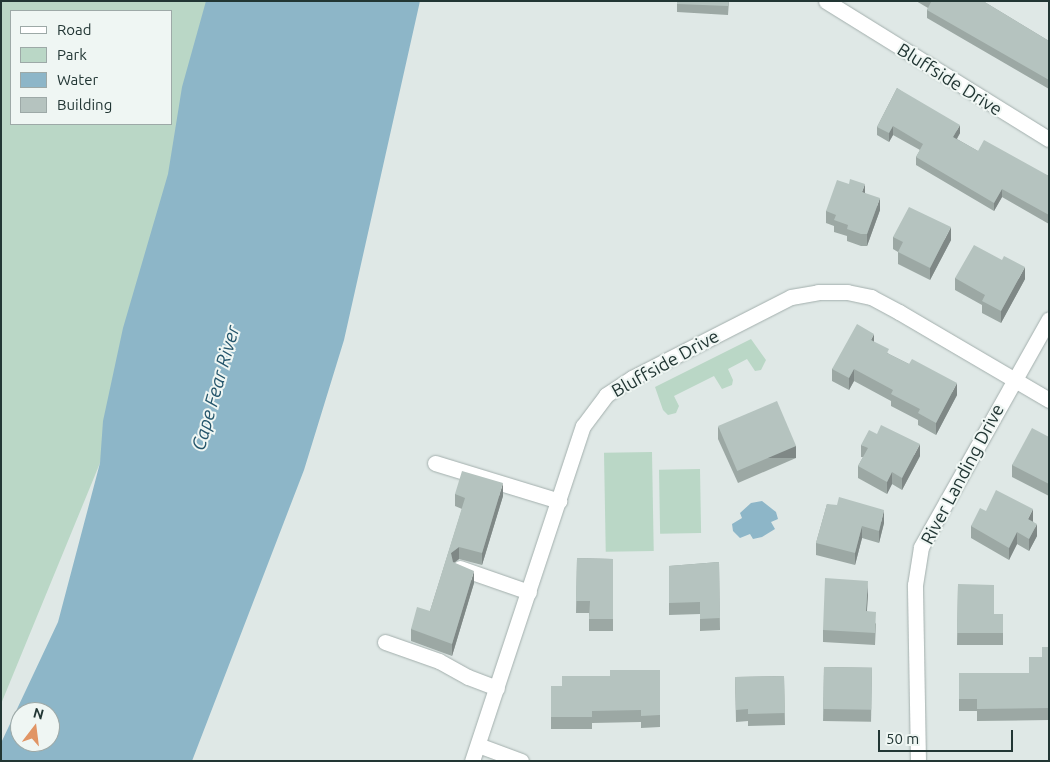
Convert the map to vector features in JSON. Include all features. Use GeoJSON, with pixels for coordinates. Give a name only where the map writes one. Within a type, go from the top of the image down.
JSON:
{"type":"FeatureCollection","features":[{"type":"Feature","properties":{"kind":"street","name":"Bluffside Drive"},"geometry":{"type":"LineString","coordinates":[[826,1],[1049,139]]}},
{"type":"Feature","properties":{"kind":"street","name":"Bluffside Drive"},"geometry":{"type":"LineString","coordinates":[[472,761],[583,426],[606,395],[632,378],[791,297],[847,292],[870,297],[1049,400]]}},
{"type":"Feature","properties":{"kind":"street","name":"River Landing Drive"},"geometry":{"type":"LineString","coordinates":[[918,761],[915,585],[921,547],[1013,379],[1049,319]]}},
{"type":"Feature","properties":{"kind":"street"},"geometry":{"type":"LineString","coordinates":[[435,463],[559,500]]}},
{"type":"Feature","properties":{"kind":"street"},"geometry":{"type":"LineString","coordinates":[[460,568],[529,592]]}},
{"type":"Feature","properties":{"kind":"street"},"geometry":{"type":"LineString","coordinates":[[385,642],[440,660],[468,677],[497,688]]}},
{"type":"Feature","properties":{"kind":"street"},"geometry":{"type":"LineString","coordinates":[[478,745],[521,761]]}},
{"type":"Feature","properties":{"kind":"green space"},"geometry":{"type":"Polygon","coordinates":[[[1,1],[210,1],[100,463],[1,704],[1,1]]]}},
{"type":"Feature","properties":{"kind":"green space"},"geometry":{"type":"Polygon","coordinates":[[[751,339],[766,360],[761,370],[755,371],[747,359],[728,369],[733,380],[732,385],[722,389],[714,376],[674,396],[679,406],[676,413],[668,415],[663,410],[655,387],[751,339]]]}},
{"type":"Feature","properties":{"kind":"green space"},"geometry":{"type":"Polygon","coordinates":[[[652,452],[654,551],[606,552],[604,453],[652,452]]]}},
{"type":"Feature","properties":{"kind":"green space"},"geometry":{"type":"Polygon","coordinates":[[[700,469],[701,533],[660,534],[659,470],[700,469]]]}},
{"type":"Feature","properties":{"kind":"water","name":"Cape Fear River"},"geometry":{"type":"Polygon","coordinates":[[[206,1],[420,1],[344,340],[304,470],[192,761],[1,761],[1,743],[10,724],[10,752],[60,752],[60,702],[20,702],[58,622],[100,463],[103,421],[123,328],[168,174],[182,87],[206,1]]]}},
{"type":"Feature","properties":{"kind":"water"},"geometry":{"type":"Polygon","coordinates":[[[762,501],[776,512],[778,519],[771,522],[775,529],[762,537],[753,539],[750,534],[740,538],[733,531],[732,524],[742,518],[740,513],[751,503],[762,501]]]}},
{"type":"Feature","properties":{"kind":"building"},"geometry":{"type":"Polygon","coordinates":[[[677,1],[729,1],[728,6],[677,4],[677,1]]]}},
{"type":"Feature","properties":{"kind":"building"},"geometry":{"type":"Polygon","coordinates":[[[930,1],[983,1],[1049,41],[1049,80],[927,10],[930,1]]]}},
{"type":"Feature","properties":{"kind":"building"},"geometry":{"type":"Polygon","coordinates":[[[897,88],[960,125],[953,137],[978,151],[984,140],[1049,176],[1049,215],[1002,189],[994,203],[916,157],[923,144],[893,126],[889,133],[877,127],[897,88]]]}},
{"type":"Feature","properties":{"kind":"building"},"geometry":{"type":"Polygon","coordinates":[[[850,179],[865,184],[862,192],[880,198],[867,234],[847,229],[848,225],[834,220],[836,215],[826,211],[837,180],[849,184],[850,179]]]}},
{"type":"Feature","properties":{"kind":"building"},"geometry":{"type":"Polygon","coordinates":[[[909,207],[951,227],[930,268],[898,252],[903,242],[893,237],[909,207]]]}},
{"type":"Feature","properties":{"kind":"building"},"geometry":{"type":"Polygon","coordinates":[[[974,245],[1002,260],[1004,256],[1025,267],[1001,311],[982,301],[985,295],[955,278],[974,245]]]}},
{"type":"Feature","properties":{"kind":"building"},"geometry":{"type":"Polygon","coordinates":[[[857,324],[874,334],[871,340],[889,349],[887,353],[909,364],[912,359],[957,383],[936,423],[918,413],[920,409],[891,394],[893,390],[854,369],[849,378],[832,369],[857,324]]]}},
{"type":"Feature","properties":{"kind":"building"},"geometry":{"type":"Polygon","coordinates":[[[777,401],[796,446],[737,471],[718,426],[777,401]]]}},
{"type":"Feature","properties":{"kind":"building"},"geometry":{"type":"Polygon","coordinates":[[[881,425],[920,444],[902,478],[892,472],[887,482],[858,466],[868,448],[861,445],[869,430],[877,434],[881,425]]]}},
{"type":"Feature","properties":{"kind":"building"},"geometry":{"type":"Polygon","coordinates":[[[1032,428],[1049,437],[1049,484],[1012,465],[1032,428]]]}},
{"type":"Feature","properties":{"kind":"building"},"geometry":{"type":"Polygon","coordinates":[[[462,471],[503,483],[482,553],[459,547],[451,553],[453,562],[474,571],[452,644],[411,629],[417,607],[430,611],[465,498],[455,494],[462,471]]]}},
{"type":"Feature","properties":{"kind":"building"},"geometry":{"type":"Polygon","coordinates":[[[996,490],[1033,509],[1028,519],[1037,524],[1029,539],[1017,532],[1009,548],[971,526],[980,508],[986,511],[996,490]]]}},
{"type":"Feature","properties":{"kind":"building"},"geometry":{"type":"Polygon","coordinates":[[[839,497],[884,510],[879,531],[862,526],[855,553],[816,543],[827,504],[837,505],[839,497]]]}},
{"type":"Feature","properties":{"kind":"building"},"geometry":{"type":"Polygon","coordinates":[[[577,558],[613,559],[613,619],[589,619],[590,601],[576,601],[577,558]]]}},
{"type":"Feature","properties":{"kind":"building"},"geometry":{"type":"Polygon","coordinates":[[[719,562],[720,618],[700,619],[700,602],[669,603],[669,566],[719,562]]]}},
{"type":"Feature","properties":{"kind":"building"},"geometry":{"type":"Polygon","coordinates":[[[825,578],[868,581],[866,611],[876,612],[875,633],[823,630],[825,578]]]}},
{"type":"Feature","properties":{"kind":"building"},"geometry":{"type":"Polygon","coordinates":[[[958,584],[994,585],[994,614],[1003,614],[1003,633],[957,633],[958,584]]]}},
{"type":"Feature","properties":{"kind":"building"},"geometry":{"type":"Polygon","coordinates":[[[1042,647],[1049,647],[1049,708],[977,709],[977,699],[959,699],[959,673],[1029,673],[1029,657],[1042,657],[1042,647]]]}},
{"type":"Feature","properties":{"kind":"building"},"geometry":{"type":"Polygon","coordinates":[[[824,667],[872,668],[871,710],[823,709],[824,667]]]}},
{"type":"Feature","properties":{"kind":"building"},"geometry":{"type":"Polygon","coordinates":[[[610,670],[660,670],[660,715],[641,716],[641,710],[592,711],[592,717],[551,717],[551,686],[562,686],[562,676],[610,676],[610,670]]]}},
{"type":"Feature","properties":{"kind":"building"},"geometry":{"type":"Polygon","coordinates":[[[784,676],[785,713],[748,714],[748,709],[736,710],[735,677],[784,676]]]}}]}
